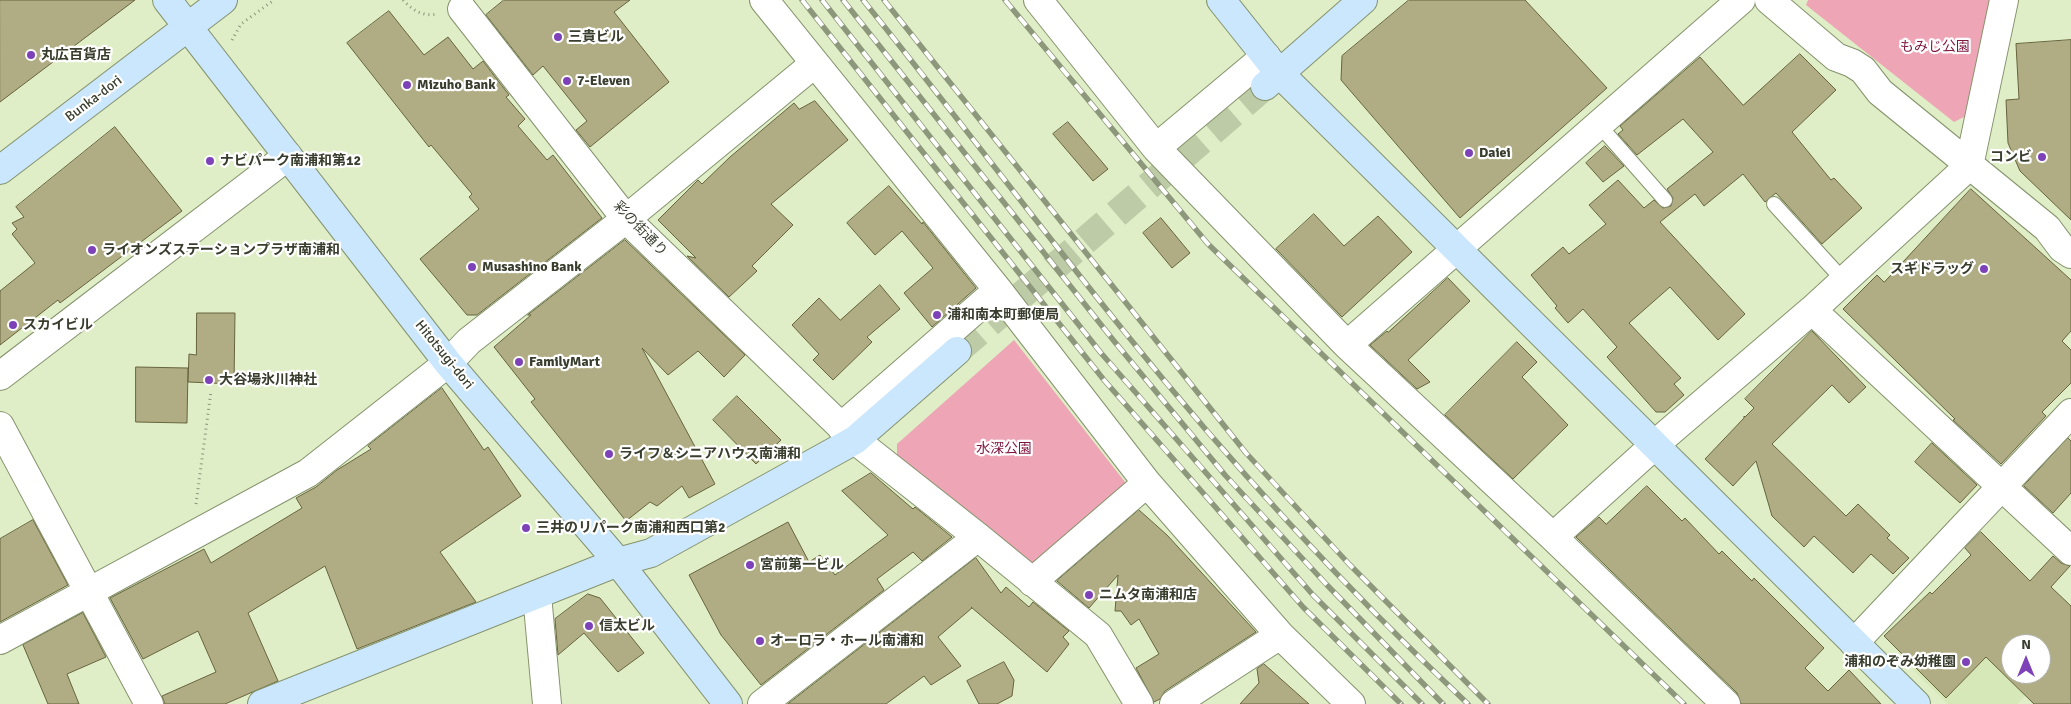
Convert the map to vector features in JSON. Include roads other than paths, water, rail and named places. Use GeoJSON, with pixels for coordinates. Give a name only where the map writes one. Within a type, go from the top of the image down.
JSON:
{"type":"FeatureCollection","features":[{"type":"Feature","properties":{"kind":"street","name":"Hitotsugi-dori"},"geometry":{"type":"LineString","coordinates":[[167,0],[448,363],[618,562],[728,704]]}},
{"type":"Feature","properties":{"kind":"street","name":"Bunka-dori"},"geometry":{"type":"LineString","coordinates":[[0,170],[222,0]]}},
{"type":"Feature","properties":{"kind":"street"},"geometry":{"type":"LineString","coordinates":[[764,0],[998,290],[1148,483],[1280,635],[1351,704]]}},
{"type":"Feature","properties":{"kind":"street"},"geometry":{"type":"LineString","coordinates":[[1038,0],[1156,148],[1347,345],[1553,537],[1726,704]]}},
{"type":"Feature","properties":{"kind":"street"},"geometry":{"type":"LineString","coordinates":[[1221,0],[1270,72],[1456,248],[1916,704]]}},
{"type":"Feature","properties":{"kind":"street"},"geometry":{"type":"LineString","coordinates":[[1156,148],[1270,72],[1363,0]]}},
{"type":"Feature","properties":{"kind":"street"},"geometry":{"type":"LineString","coordinates":[[1347,345],[1741,0]]}},
{"type":"Feature","properties":{"kind":"street"},"geometry":{"type":"LineString","coordinates":[[1768,0],[1836,57],[1852,62],[1863,70],[1880,92],[2047,228],[2062,248],[2071,254]]}},
{"type":"Feature","properties":{"kind":"street"},"geometry":{"type":"LineString","coordinates":[[1553,537],[1844,282],[1969,166],[2004,0]]}},
{"type":"Feature","properties":{"kind":"street","name":"彩の街通り"},"geometry":{"type":"LineString","coordinates":[[462,9],[626,219],[848,434],[1098,635],[1139,704]]}},
{"type":"Feature","properties":{"kind":"street"},"geometry":{"type":"LineString","coordinates":[[0,640],[308,473],[448,363],[469,341],[626,219],[814,64]]}},
{"type":"Feature","properties":{"kind":"street"},"geometry":{"type":"LineString","coordinates":[[0,376],[288,156]]}},
{"type":"Feature","properties":{"kind":"street"},"geometry":{"type":"LineString","coordinates":[[848,434],[998,290]]}},
{"type":"Feature","properties":{"kind":"street"},"geometry":{"type":"LineString","coordinates":[[1812,310],[2071,551]]}},
{"type":"Feature","properties":{"kind":"street"},"geometry":{"type":"LineString","coordinates":[[262,704],[537,596],[618,562],[651,553],[848,434],[958,352]]}},
{"type":"Feature","properties":{"kind":"street"},"geometry":{"type":"LineString","coordinates":[[1854,643],[2071,413]]}},
{"type":"Feature","properties":{"kind":"street"},"geometry":{"type":"LineString","coordinates":[[0,426],[149,704]]}},
{"type":"Feature","properties":{"kind":"street"},"geometry":{"type":"LineString","coordinates":[[1032,582],[1148,483]]}},
{"type":"Feature","properties":{"kind":"street"},"geometry":{"type":"LineString","coordinates":[[762,704],[978,537]]}},
{"type":"Feature","properties":{"kind":"street"},"geometry":{"type":"LineString","coordinates":[[537,596],[546,704]]}},
{"type":"Feature","properties":{"kind":"street"},"geometry":{"type":"LineString","coordinates":[[1174,704],[1280,635]]}},
{"type":"Feature","properties":{"kind":"lane"},"geometry":{"type":"LineString","coordinates":[[1599,125],[1665,200]]}},
{"type":"Feature","properties":{"kind":"lane"},"geometry":{"type":"LineString","coordinates":[[1774,204],[1844,282]]}},
{"type":"Feature","properties":{"kind":"tunnel"},"geometry":{"type":"LineString","coordinates":[[957,351],[1265,86]]}},
{"type":"Feature","properties":{"kind":"railway"},"geometry":{"type":"LineString","coordinates":[[802,0],[1104,380],[1303,607],[1401,704]]}},
{"type":"Feature","properties":{"kind":"railway"},"geometry":{"type":"LineString","coordinates":[[822,0],[1101,353],[1313,595],[1422,704]]}},
{"type":"Feature","properties":{"kind":"railway"},"geometry":{"type":"LineString","coordinates":[[843,0],[1114,341],[1225,475],[1327,585],[1443,704]]}},
{"type":"Feature","properties":{"kind":"railway"},"geometry":{"type":"LineString","coordinates":[[863,0],[1090,289],[1204,428],[1289,523],[1377,615],[1468,704]]}},
{"type":"Feature","properties":{"kind":"railway"},"geometry":{"type":"LineString","coordinates":[[884,0],[1246,453],[1349,564],[1488,704]]}},
{"type":"Feature","properties":{"kind":"railway"},"geometry":{"type":"LineString","coordinates":[[1005,0],[1208,244],[1684,704]]}},
{"type":"Feature","properties":{"kind":"place","name":"三貴ビル"},"geometry":{"type":"Point","coordinates":[558,37]}},
{"type":"Feature","properties":{"kind":"place","name":"丸広百貨店"},"geometry":{"type":"Point","coordinates":[31,55]}},
{"type":"Feature","properties":{"kind":"place","name":"7-Eleven"},"geometry":{"type":"Point","coordinates":[567,81]}},
{"type":"Feature","properties":{"kind":"place","name":"Mizuho Bank"},"geometry":{"type":"Point","coordinates":[407,85]}},
{"type":"Feature","properties":{"kind":"place","name":"Daiei"},"geometry":{"type":"Point","coordinates":[1469,153]}},
{"type":"Feature","properties":{"kind":"place","name":"コンビ"},"geometry":{"type":"Point","coordinates":[2042,157]}},
{"type":"Feature","properties":{"kind":"place","name":"ナビパーク南浦和第12"},"geometry":{"type":"Point","coordinates":[210,161]}},
{"type":"Feature","properties":{"kind":"place","name":"ライオンズステーションプラザ南浦和"},"geometry":{"type":"Point","coordinates":[92,250]}},
{"type":"Feature","properties":{"kind":"place","name":"Musashino Bank"},"geometry":{"type":"Point","coordinates":[472,267]}},
{"type":"Feature","properties":{"kind":"place","name":"スギドラッグ"},"geometry":{"type":"Point","coordinates":[1984,269]}},
{"type":"Feature","properties":{"kind":"place","name":"浦和南本町郵便局"},"geometry":{"type":"Point","coordinates":[937,315]}},
{"type":"Feature","properties":{"kind":"place","name":"スカイビル"},"geometry":{"type":"Point","coordinates":[13,325]}},
{"type":"Feature","properties":{"kind":"place","name":"FamilyMart"},"geometry":{"type":"Point","coordinates":[519,362]}},
{"type":"Feature","properties":{"kind":"place","name":"大谷場氷川神社"},"geometry":{"type":"Point","coordinates":[209,380]}},
{"type":"Feature","properties":{"kind":"place","name":"ライフ＆シニアハウス南浦和"},"geometry":{"type":"Point","coordinates":[609,454]}},
{"type":"Feature","properties":{"kind":"place","name":"三井のリパーク南浦和西口第2"},"geometry":{"type":"Point","coordinates":[526,528]}},
{"type":"Feature","properties":{"kind":"place","name":"宮前第一ビル"},"geometry":{"type":"Point","coordinates":[750,565]}},
{"type":"Feature","properties":{"kind":"place","name":"ニムタ南浦和店"},"geometry":{"type":"Point","coordinates":[1089,595]}},
{"type":"Feature","properties":{"kind":"place","name":"信太ビル"},"geometry":{"type":"Point","coordinates":[589,626]}},
{"type":"Feature","properties":{"kind":"place","name":"オーロラ・ホール南浦和"},"geometry":{"type":"Point","coordinates":[760,641]}},
{"type":"Feature","properties":{"kind":"place","name":"浦和のぞみ幼稚園"},"geometry":{"type":"Point","coordinates":[1966,662]}},
{"type":"Feature","properties":{"kind":"park label","name":"もみじ公園"},"geometry":{"type":"Point","coordinates":[1935,47]}},
{"type":"Feature","properties":{"kind":"park label","name":"水深公園"},"geometry":{"type":"Point","coordinates":[1004,449]}}]}
